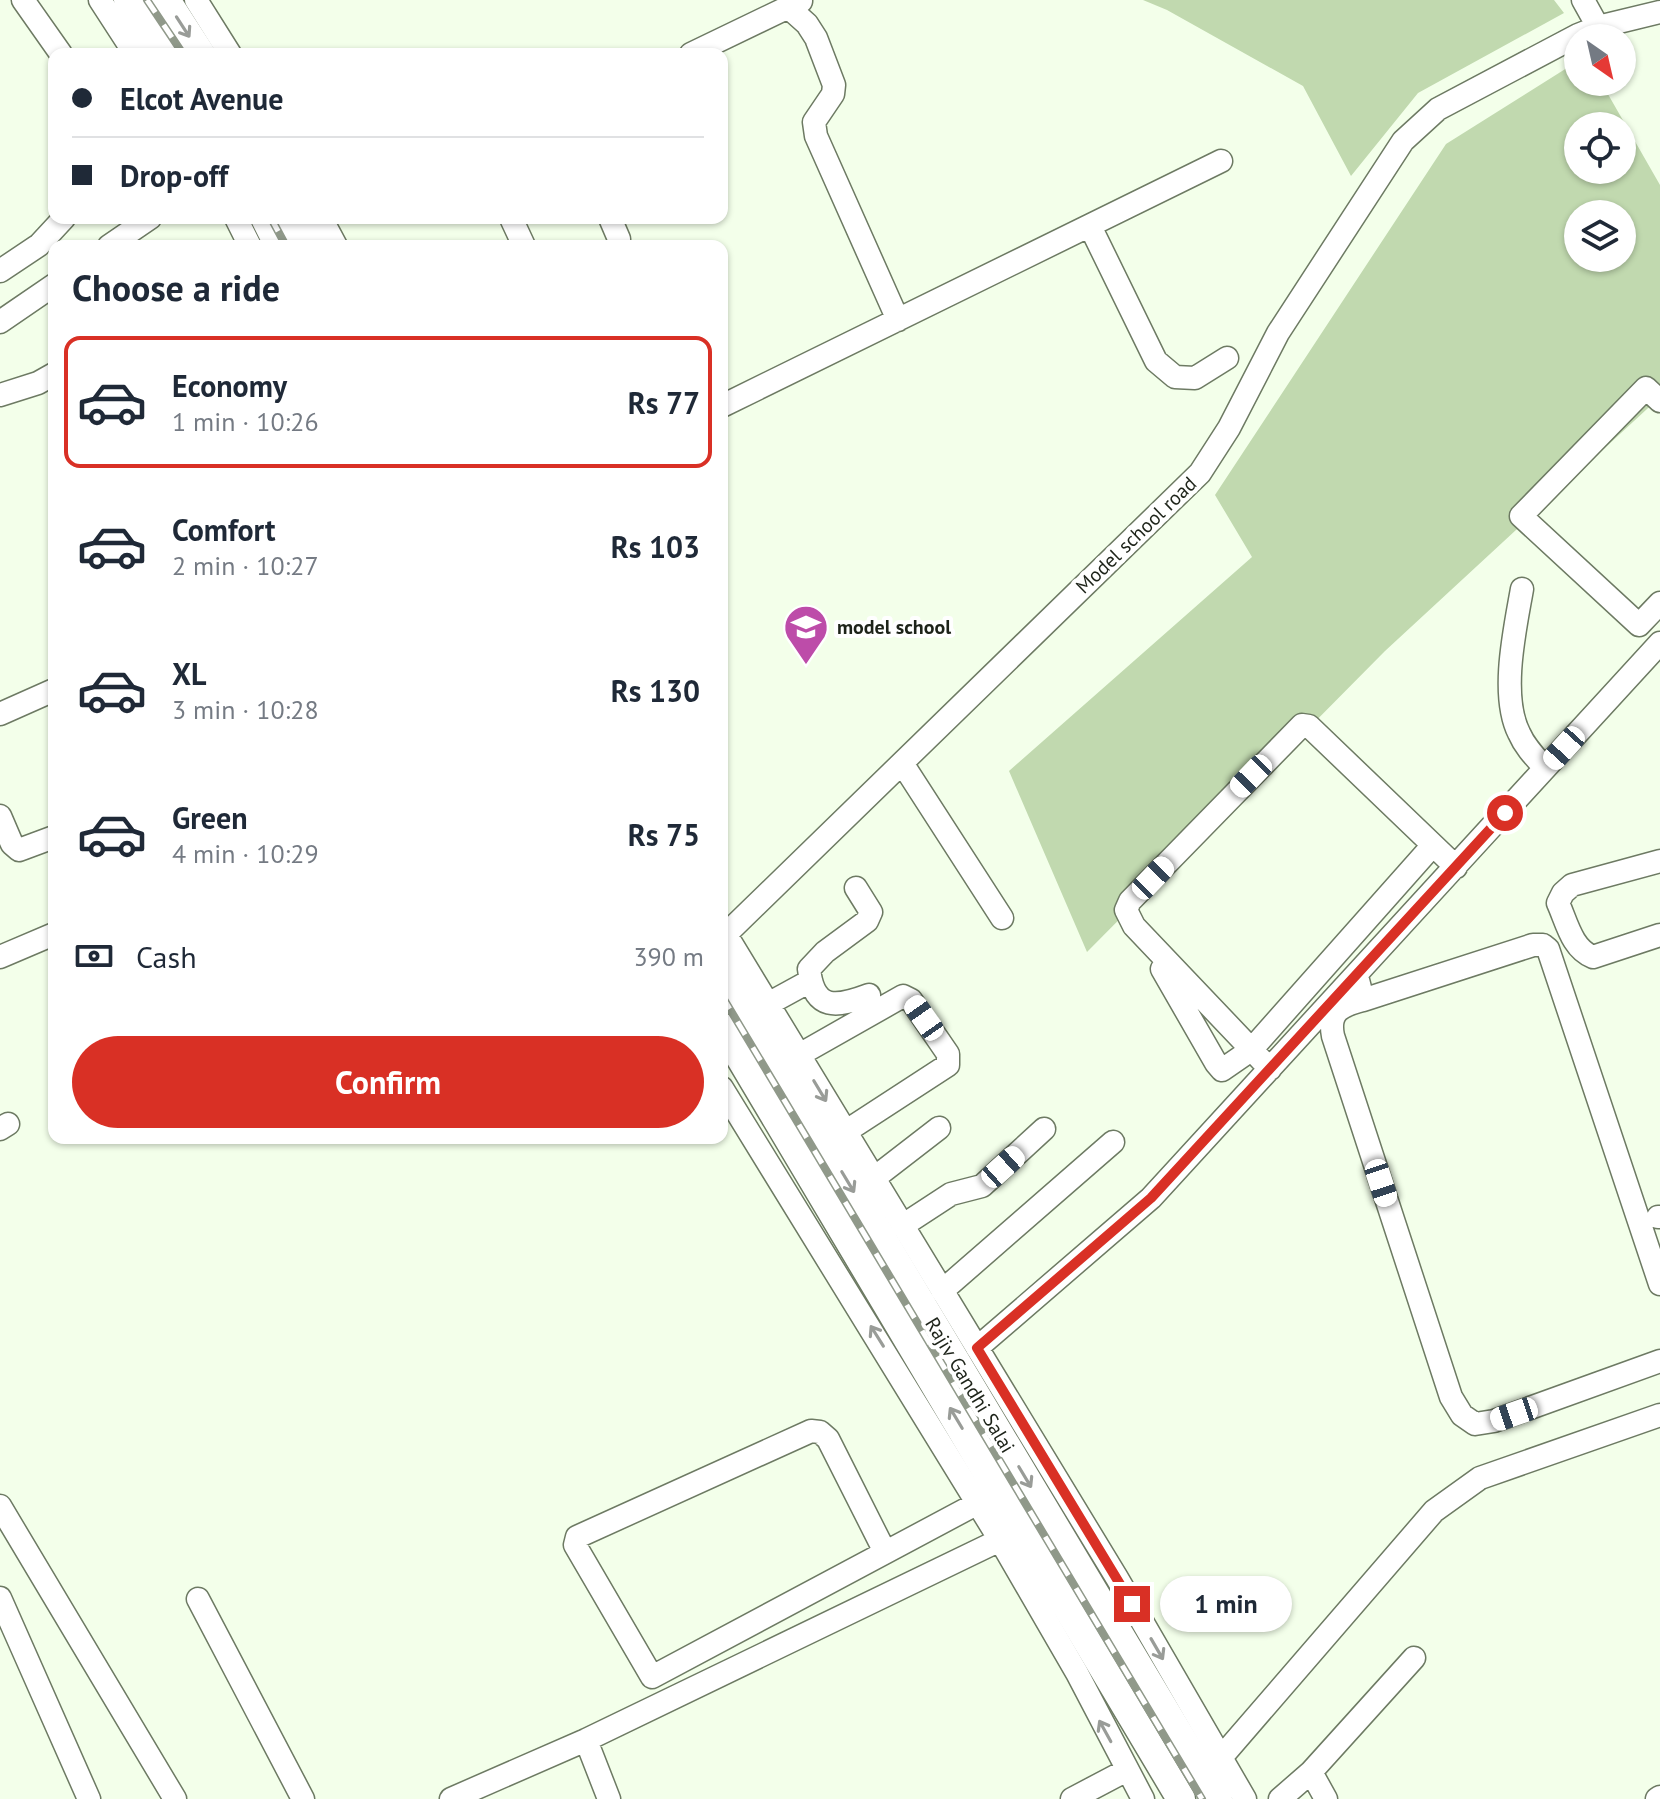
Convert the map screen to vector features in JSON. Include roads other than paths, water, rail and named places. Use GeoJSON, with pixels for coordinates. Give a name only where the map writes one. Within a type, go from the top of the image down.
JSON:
{"type":"FeatureCollection","features":[{"type":"Feature","properties":{"kind":"main road"},"geometry":{"type":"LineString","coordinates":[[128,0],[159,48]]}},
{"type":"Feature","properties":{"kind":"main road"},"geometry":{"type":"LineString","coordinates":[[166,0],[197,48]]}},
{"type":"Feature","properties":{"kind":"main road","name":"Rajiv Gandhi Salai"},"geometry":{"type":"LineString","coordinates":[[728,980],[893,1234],[904,1275],[1141,1671],[1214,1778]]}},
{"type":"Feature","properties":{"kind":"main road","name":"Rajiv Gandhi Salai"},"geometry":{"type":"LineString","coordinates":[[728,1045],[880,1290],[1051,1602],[1114,1687],[1181,1799]]}},
{"type":"Feature","properties":{"kind":"main road"},"geometry":{"type":"LineString","coordinates":[[860,1257],[871,1254],[893,1234]]}},
{"type":"Feature","properties":{"kind":"main road"},"geometry":{"type":"LineString","coordinates":[[880,1290],[888,1282],[904,1275]]}},
{"type":"Feature","properties":{"kind":"main road"},"geometry":{"type":"LineString","coordinates":[[1114,1687],[1141,1671]]}},
{"type":"Feature","properties":{"kind":"street"},"geometry":{"type":"LineString","coordinates":[[23,0],[57,48]]}},
{"type":"Feature","properties":{"kind":"street"},"geometry":{"type":"LineString","coordinates":[[100,0],[131,48]]}},
{"type":"Feature","properties":{"kind":"street"},"geometry":{"type":"LineString","coordinates":[[196,0],[226,48]]}},
{"type":"Feature","properties":{"kind":"street"},"geometry":{"type":"LineString","coordinates":[[1583,0],[1596,24]]}},
{"type":"Feature","properties":{"kind":"street"},"geometry":{"type":"LineString","coordinates":[[703,48],[795,3],[816,38],[834,85],[833,94],[814,122],[816,136],[898,320]]}},
{"type":"Feature","properties":{"kind":"street","name":"Model school road"},"geometry":{"type":"LineString","coordinates":[[1609,24],[1646,14]]}},
{"type":"Feature","properties":{"kind":"street","name":"Model school road"},"geometry":{"type":"LineString","coordinates":[[728,928],[1200,473],[1229,428],[1278,333],[1403,141],[1438,109],[1564,42]]}},
{"type":"Feature","properties":{"kind":"street"},"geometry":{"type":"LineString","coordinates":[[728,403],[1221,161]]}},
{"type":"Feature","properties":{"kind":"street"},"geometry":{"type":"LineString","coordinates":[[0,271],[39,245],[58,224]]}},
{"type":"Feature","properties":{"kind":"street"},"geometry":{"type":"LineString","coordinates":[[116,240],[133,224]]}},
{"type":"Feature","properties":{"kind":"street"},"geometry":{"type":"LineString","coordinates":[[1090,226],[1156,361],[1175,377],[1195,378],[1227,358]]}},
{"type":"Feature","properties":{"kind":"street"},"geometry":{"type":"LineString","coordinates":[[0,322],[48,289]]}},
{"type":"Feature","properties":{"kind":"street"},"geometry":{"type":"LineString","coordinates":[[0,395],[48,377]]}},
{"type":"Feature","properties":{"kind":"street"},"geometry":{"type":"LineString","coordinates":[[1660,401],[1646,388],[1521,516],[1639,625],[1660,603]]}},
{"type":"Feature","properties":{"kind":"street"},"geometry":{"type":"LineString","coordinates":[[1522,589],[1512,650],[1512,708],[1518,732],[1530,752],[1545,768]]}},
{"type":"Feature","properties":{"kind":"street"},"geometry":{"type":"LineString","coordinates":[[977,1348],[1151,1198],[1660,643]]}},
{"type":"Feature","properties":{"kind":"street"},"geometry":{"type":"LineString","coordinates":[[0,714],[48,693]]}},
{"type":"Feature","properties":{"kind":"street"},"geometry":{"type":"LineString","coordinates":[[1270,1069],[1145,939],[1134,926],[1126,910],[1127,905],[1302,725],[1309,726],[1456,867]]}},
{"type":"Feature","properties":{"kind":"street"},"geometry":{"type":"LineString","coordinates":[[902,763],[1002,918]]}},
{"type":"Feature","properties":{"kind":"street"},"geometry":{"type":"LineString","coordinates":[[0,816],[12,844],[19,850],[48,839]]}},
{"type":"Feature","properties":{"kind":"street"},"geometry":{"type":"LineString","coordinates":[[1145,939],[1222,1070],[1251,1050],[1433,845]]}},
{"type":"Feature","properties":{"kind":"street"},"geometry":{"type":"LineString","coordinates":[[1660,861],[1572,885],[1558,903],[1577,946],[1593,957],[1660,935]]}},
{"type":"Feature","properties":{"kind":"street"},"geometry":{"type":"LineString","coordinates":[[856,888],[871,912],[867,921],[817,960],[809,969],[810,981],[829,1005],[842,1005],[869,995]]}},
{"type":"Feature","properties":{"kind":"street"},"geometry":{"type":"LineString","coordinates":[[0,957],[48,937]]}},
{"type":"Feature","properties":{"kind":"street"},"geometry":{"type":"LineString","coordinates":[[728,941],[873,1179],[893,1234],[942,1291],[1117,1578],[1214,1778],[1245,1799]]}},
{"type":"Feature","properties":{"kind":"street"},"geometry":{"type":"LineString","coordinates":[[1660,1284],[1548,949],[1543,945],[1518,949],[1363,1000],[1340,1009],[1333,1017],[1330,1023],[1333,1036],[1451,1397],[1462,1415],[1475,1424],[1494,1421],[1660,1361]]}},
{"type":"Feature","properties":{"kind":"street"},"geometry":{"type":"LineString","coordinates":[[1357,976],[1363,1000]]}},
{"type":"Feature","properties":{"kind":"street"},"geometry":{"type":"LineString","coordinates":[[768,1004],[810,981]]}},
{"type":"Feature","properties":{"kind":"street"},"geometry":{"type":"LineString","coordinates":[[799,1055],[903,996],[911,1000],[948,1054],[948,1065],[845,1132]]}},
{"type":"Feature","properties":{"kind":"street"},"geometry":{"type":"LineString","coordinates":[[728,1098],[1000,1540],[1051,1602],[1077,1673],[1143,1799]]}},
{"type":"Feature","properties":{"kind":"street"},"geometry":{"type":"LineString","coordinates":[[873,1179],[939,1128]]}},
{"type":"Feature","properties":{"kind":"street"},"geometry":{"type":"LineString","coordinates":[[893,1234],[951,1194],[982,1186],[1044,1129]]}},
{"type":"Feature","properties":{"kind":"street"},"geometry":{"type":"LineString","coordinates":[[942,1291],[1113,1142]]}},
{"type":"Feature","properties":{"kind":"street"},"geometry":{"type":"LineString","coordinates":[[1214,1778],[1434,1511],[1480,1478],[1660,1415]]}},
{"type":"Feature","properties":{"kind":"street"},"geometry":{"type":"LineString","coordinates":[[668,1701],[579,1554],[575,1545],[577,1537],[811,1431],[820,1432],[828,1439],[885,1552]]}},
{"type":"Feature","properties":{"kind":"street"},"geometry":{"type":"LineString","coordinates":[[652,1677],[978,1503]]}},
{"type":"Feature","properties":{"kind":"street"},"geometry":{"type":"LineString","coordinates":[[0,1506],[175,1799]]}},
{"type":"Feature","properties":{"kind":"street"},"geometry":{"type":"LineString","coordinates":[[451,1799],[586,1740],[1000,1540]]}},
{"type":"Feature","properties":{"kind":"street"},"geometry":{"type":"LineString","coordinates":[[0,1598],[89,1799]]}},
{"type":"Feature","properties":{"kind":"street"},"geometry":{"type":"LineString","coordinates":[[198,1599],[303,1799]]}},
{"type":"Feature","properties":{"kind":"street"},"geometry":{"type":"LineString","coordinates":[[1280,1799],[1311,1772],[1414,1658]]}},
{"type":"Feature","properties":{"kind":"street"},"geometry":{"type":"LineString","coordinates":[[586,1740],[609,1799]]}},
{"type":"Feature","properties":{"kind":"street"},"geometry":{"type":"LineString","coordinates":[[1072,1799],[1127,1770]]}},
{"type":"Feature","properties":{"kind":"street"},"geometry":{"type":"LineString","coordinates":[[1311,1772],[1326,1799]]}},
{"type":"Feature","properties":{"kind":"railway"},"geometry":{"type":"LineString","coordinates":[[147,0],[179,48]]}},
{"type":"Feature","properties":{"kind":"railway"},"geometry":{"type":"LineString","coordinates":[[274,224],[283,240]]}},
{"type":"Feature","properties":{"kind":"railway"},"geometry":{"type":"LineString","coordinates":[[728,1006],[1202,1799]]}},
{"type":"Feature","properties":{"kind":"place","name":"model school"},"geometry":{"type":"Point","coordinates":[806,666]}}]}
